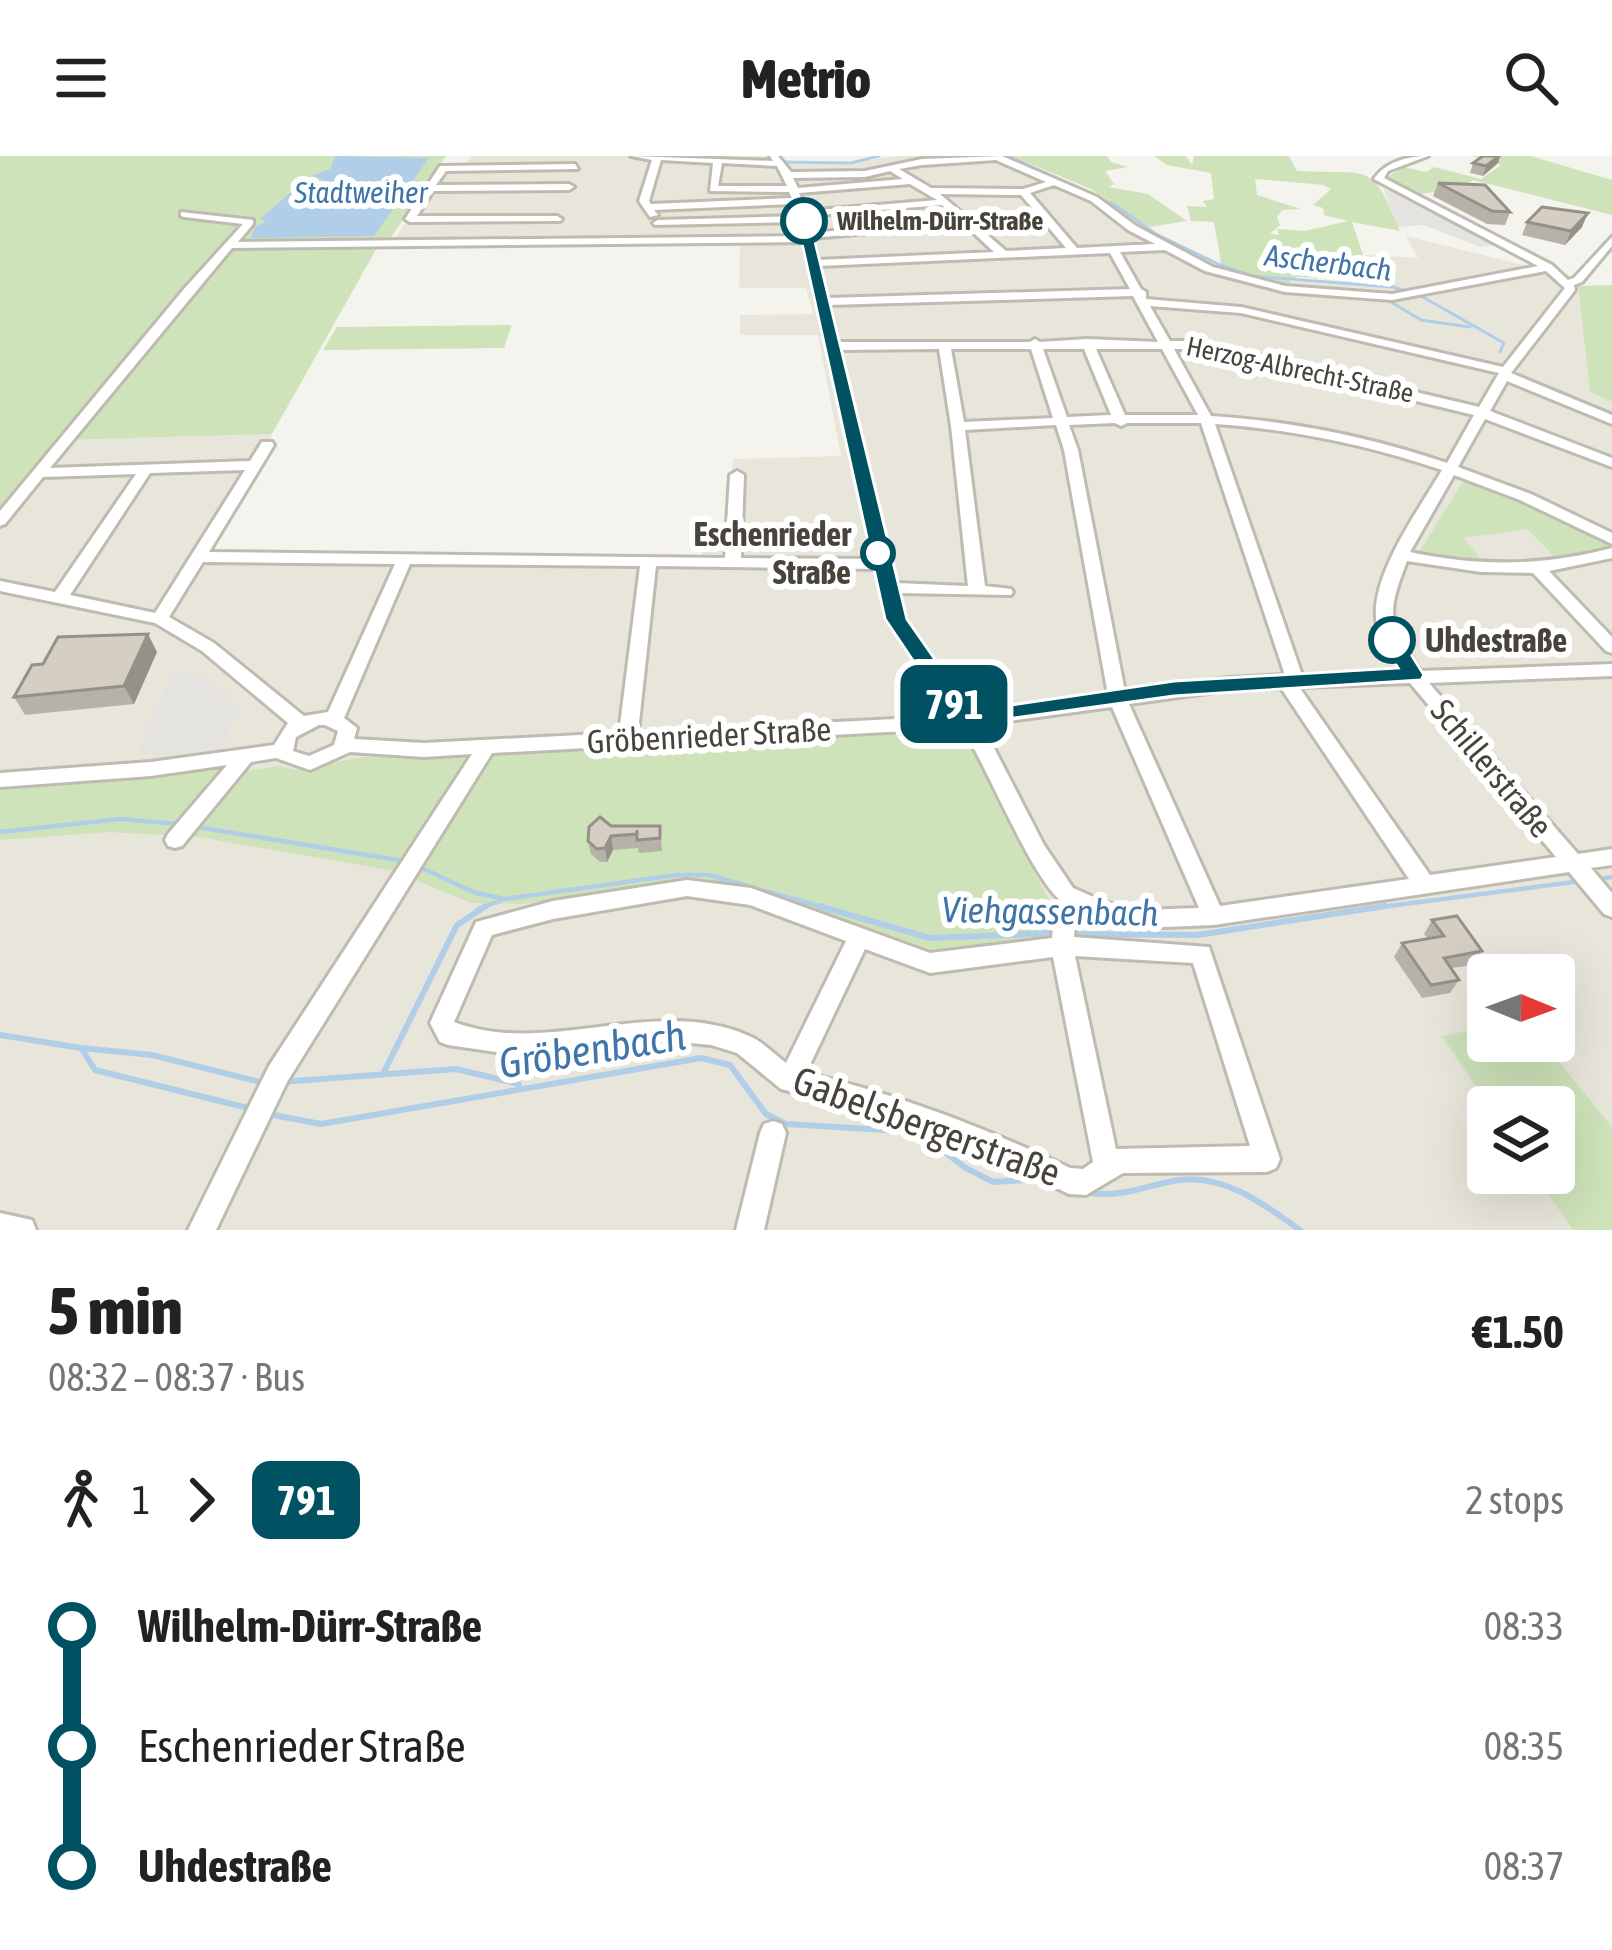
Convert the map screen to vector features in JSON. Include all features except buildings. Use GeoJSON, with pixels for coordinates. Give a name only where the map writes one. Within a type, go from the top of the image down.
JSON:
{"type":"FeatureCollection","features":[{"type":"Feature","properties":{"kind":"street"},"geometry":{"type":"LineString","coordinates":[[549,242],[583,156]]}},
{"type":"Feature","properties":{"kind":"street"},"geometry":{"type":"LineString","coordinates":[[635,156],[778,161],[788,175],[803,217],[896,619],[981,741],[1053,879],[1079,902],[1140,919],[1214,916],[1426,886],[1582,874],[1612,857]]}},
{"type":"Feature","properties":{"kind":"street"},"geometry":{"type":"LineString","coordinates":[[1424,156],[1382,170],[1379,179],[1548,267],[1569,283]]}},
{"type":"Feature","properties":{"kind":"street"},"geometry":{"type":"LineString","coordinates":[[788,175],[894,170],[922,162],[997,157],[1094,200],[1209,269],[1249,283],[1378,297],[1548,267]]}},
{"type":"Feature","properties":{"kind":"street"},"geometry":{"type":"LineString","coordinates":[[657,158],[644,201],[670,241]]}},
{"type":"Feature","properties":{"kind":"street"},"geometry":{"type":"LineString","coordinates":[[718,162],[713,188],[796,194]]}},
{"type":"Feature","properties":{"kind":"street"},"geometry":{"type":"LineString","coordinates":[[557,219],[410,218],[442,168],[575,167]]}},
{"type":"Feature","properties":{"kind":"street"},"geometry":{"type":"LineString","coordinates":[[894,170],[932,191],[1003,254]]}},
{"type":"Feature","properties":{"kind":"street"},"geometry":{"type":"LineString","coordinates":[[968,177],[980,189]]}},
{"type":"Feature","properties":{"kind":"street"},"geometry":{"type":"LineString","coordinates":[[939,180],[953,189]]}},
{"type":"Feature","properties":{"kind":"street"},"geometry":{"type":"LineString","coordinates":[[648,207],[912,181]]}},
{"type":"Feature","properties":{"kind":"street"},"geometry":{"type":"LineString","coordinates":[[932,191],[1024,192],[1054,182]]}},
{"type":"Feature","properties":{"kind":"street"},"geometry":{"type":"LineString","coordinates":[[430,188],[568,187]]}},
{"type":"Feature","properties":{"kind":"street"},"geometry":{"type":"LineString","coordinates":[[1024,192],[1074,251]]}},
{"type":"Feature","properties":{"kind":"street"},"geometry":{"type":"LineString","coordinates":[[658,223],[803,217],[946,202]]}},
{"type":"Feature","properties":{"kind":"street"},"geometry":{"type":"LineString","coordinates":[[0,521],[250,222],[184,214]]}},
{"type":"Feature","properties":{"kind":"street"},"geometry":{"type":"LineString","coordinates":[[232,245],[807,238],[967,221]]}},
{"type":"Feature","properties":{"kind":"street","name":"Schillerstraße"},"geometry":{"type":"LineString","coordinates":[[1612,240],[1579,280],[1569,283],[1567,296],[1542,320],[1507,370],[1401,555],[1383,602],[1387,631],[1413,675],[1612,908]]}},
{"type":"Feature","properties":{"kind":"street"},"geometry":{"type":"LineString","coordinates":[[813,263],[1168,247]]}},
{"type":"Feature","properties":{"kind":"street"},"geometry":{"type":"LineString","coordinates":[[1114,250],[1207,420],[1290,680],[1426,886]]}},
{"type":"Feature","properties":{"kind":"street"},"geometry":{"type":"LineString","coordinates":[[822,302],[1143,297],[1241,310],[1507,370],[1612,408]]}},
{"type":"Feature","properties":{"kind":"street"},"geometry":{"type":"LineString","coordinates":[[1035,343],[1063,423],[1117,697],[1214,916]]}},
{"type":"Feature","properties":{"kind":"street"},"geometry":{"type":"LineString","coordinates":[[1088,343],[1121,422]]}},
{"type":"Feature","properties":{"kind":"street","name":"Herzog-Albrecht-Straße"},"geometry":{"type":"LineString","coordinates":[[832,346],[1167,343],[1233,350],[1484,413],[1612,463]]}},
{"type":"Feature","properties":{"kind":"street"},"geometry":{"type":"LineString","coordinates":[[944,344],[976,591]]}},
{"type":"Feature","properties":{"kind":"street"},"geometry":{"type":"LineString","coordinates":[[1507,370],[1612,420]]}},
{"type":"Feature","properties":{"kind":"street"},"geometry":{"type":"LineString","coordinates":[[958,426],[1207,420],[1317,433],[1510,489],[1612,539]]}},
{"type":"Feature","properties":{"kind":"street"},"geometry":{"type":"LineString","coordinates":[[160,620],[267,445]]}},
{"type":"Feature","properties":{"kind":"street"},"geometry":{"type":"LineString","coordinates":[[40,473],[255,465]]}},
{"type":"Feature","properties":{"kind":"street"},"geometry":{"type":"LineString","coordinates":[[59,599],[146,469]]}},
{"type":"Feature","properties":{"kind":"street"},"geometry":{"type":"LineString","coordinates":[[733,560],[737,475]]}},
{"type":"Feature","properties":{"kind":"street"},"geometry":{"type":"LineString","coordinates":[[1401,555],[1477,571],[1569,566],[1612,554]]}},
{"type":"Feature","properties":{"kind":"street"},"geometry":{"type":"LineString","coordinates":[[200,556],[881,564]]}},
{"type":"Feature","properties":{"kind":"street"},"geometry":{"type":"LineString","coordinates":[[334,719],[405,558]]}},
{"type":"Feature","properties":{"kind":"street"},"geometry":{"type":"LineString","coordinates":[[628,739],[649,560]]}},
{"type":"Feature","properties":{"kind":"street"},"geometry":{"type":"LineString","coordinates":[[1537,568],[1612,647]]}},
{"type":"Feature","properties":{"kind":"street"},"geometry":{"type":"LineString","coordinates":[[0,586],[160,620],[208,647],[301,724]]}},
{"type":"Feature","properties":{"kind":"street"},"geometry":{"type":"LineString","coordinates":[[886,588],[1005,592]]}},
{"type":"Feature","properties":{"kind":"street"},"geometry":{"type":"LineString","coordinates":[[965,720],[1117,697],[1290,680],[1612,670]]}},
{"type":"Feature","properties":{"kind":"street"},"geometry":{"type":"LineString","coordinates":[[0,780],[243,760],[282,751],[283,740],[301,724],[334,719],[348,728],[344,745]]}},
{"type":"Feature","properties":{"kind":"street","name":"Gröbenrieder Straße"},"geometry":{"type":"LineString","coordinates":[[282,751],[290,760],[310,763],[333,756],[344,745],[486,748],[965,720]]}},
{"type":"Feature","properties":{"kind":"street"},"geometry":{"type":"LineString","coordinates":[[932,724],[981,741]]}},
{"type":"Feature","properties":{"kind":"street"},"geometry":{"type":"LineString","coordinates":[[202,1230],[271,1089],[486,748]]}},
{"type":"Feature","properties":{"kind":"street"},"geometry":{"type":"LineString","coordinates":[[175,840],[243,760]]}},
{"type":"Feature","properties":{"kind":"street","name":"Gabelsbergerstraße"},"geometry":{"type":"LineString","coordinates":[[859,938],[751,897],[687,888],[495,922],[478,938],[442,1023],[448,1034],[524,1045],[669,1030],[711,1034],[745,1045],[790,1081],[876,1101],[953,1128],[1069,1181],[1086,1182],[1119,1160],[1267,1160],[1201,954],[1062,937]]}},
{"type":"Feature","properties":{"kind":"street"},"geometry":{"type":"LineString","coordinates":[[1079,902],[1062,937],[1107,1168]]}},
{"type":"Feature","properties":{"kind":"street"},"geometry":{"type":"LineString","coordinates":[[790,1081],[859,938],[930,963],[1062,937]]}},
{"type":"Feature","properties":{"kind":"street"},"geometry":{"type":"LineString","coordinates":[[750,1230],[773,1133]]}},
{"type":"Feature","properties":{"kind":"street"},"geometry":{"type":"LineString","coordinates":[[0,1227],[22,1230]]}},
{"type":"Feature","properties":{"kind":"shaded area"},"geometry":{"type":"Polygon","coordinates":[[[471,156],[780,156],[787,163],[852,163],[896,156],[996,156],[1096,198],[1139,230],[1245,279],[1375,285],[1365,255],[1418,258],[1406,236],[1572,277],[1578,286],[1590,392],[1612,402],[1612,1230],[0,1230],[0,510],[62,440],[272,434],[268,449],[203,553],[702,555],[703,549],[726,548],[733,459],[841,456],[818,335],[740,335],[740,315],[813,314],[806,288],[739,288],[740,241],[392,243],[443,168],[463,168],[471,156]]]}},
{"type":"Feature","properties":{"kind":"shaded area"},"geometry":{"type":"Polygon","coordinates":[[[1383,188],[1496,245],[1481,247],[1423,225],[1398,227],[1383,188]]]}},
{"type":"Feature","properties":{"kind":"shaded area"},"geometry":{"type":"Polygon","coordinates":[[[171,675],[195,675],[215,682],[212,694],[232,694],[229,704],[240,704],[220,752],[137,755],[171,675]]]}},
{"type":"Feature","properties":{"kind":"green space"},"geometry":{"type":"Polygon","coordinates":[[[0,156],[446,156],[389,240],[378,246],[272,434],[62,440],[0,510],[0,156]]]}},
{"type":"Feature","properties":{"kind":"green space"},"geometry":{"type":"Polygon","coordinates":[[[1011,156],[1107,156],[1128,167],[1105,171],[1114,184],[1109,187],[1148,194],[1187,221],[1149,227],[1091,189],[1011,156]]]}},
{"type":"Feature","properties":{"kind":"green space"},"geometry":{"type":"Polygon","coordinates":[[[1154,156],[1186,156],[1192,165],[1194,156],[1289,156],[1297,171],[1365,176],[1382,192],[1400,231],[1352,222],[1372,281],[1298,277],[1290,280],[1291,287],[1245,279],[1222,269],[1214,222],[1191,221],[1187,206],[1207,207],[1203,201],[1214,199],[1211,173],[1167,165],[1154,156]],[[1255,179],[1257,195],[1301,209],[1282,210],[1277,217],[1280,225],[1270,234],[1279,235],[1277,229],[1305,231],[1348,221],[1324,215],[1323,208],[1313,205],[1331,189],[1255,179]]]}},
{"type":"Feature","properties":{"kind":"green space"},"geometry":{"type":"Polygon","coordinates":[[[1471,156],[1531,156],[1612,180],[1612,215],[1473,180],[1461,188],[1414,195],[1387,177],[1404,167],[1426,172],[1434,167],[1481,179],[1501,165],[1471,156]]]}},
{"type":"Feature","properties":{"kind":"green space"},"geometry":{"type":"Polygon","coordinates":[[[1612,285],[1612,402],[1590,392],[1578,286],[1612,285]]]}},
{"type":"Feature","properties":{"kind":"green space"},"geometry":{"type":"Polygon","coordinates":[[[512,325],[504,348],[323,350],[337,327],[512,325]]]}},
{"type":"Feature","properties":{"kind":"green space"},"geometry":{"type":"Polygon","coordinates":[[[1466,477],[1507,490],[1612,541],[1612,550],[1561,563],[1527,529],[1463,538],[1488,567],[1418,554],[1466,477]]]}},
{"type":"Feature","properties":{"kind":"green space"},"geometry":{"type":"Polygon","coordinates":[[[922,731],[967,743],[987,771],[1052,903],[1044,942],[941,953],[736,887],[674,883],[524,904],[471,903],[394,871],[199,837],[109,832],[0,840],[0,786],[212,769],[236,773],[278,766],[298,770],[363,757],[922,731]]]}},
{"type":"Feature","properties":{"kind":"green space"},"geometry":{"type":"Polygon","coordinates":[[[1467,1031],[1467,1062],[1559,1062],[1612,1127],[1612,1230],[1573,1230],[1548,1194],[1575,1194],[1575,1086],[1476,1086],[1442,1036],[1467,1031]]]}},
{"type":"Feature","properties":{"kind":"water","name":"Stadtweiher"},"geometry":{"type":"Polygon","coordinates":[[[335,156],[429,158],[374,236],[250,238],[256,226],[266,222],[260,219],[298,186],[325,180],[311,176],[330,169],[335,156]]]}},
{"type":"Feature","properties":{"kind":"waterway","name":"Ascherbach"},"geometry":{"type":"LineString","coordinates":[[661,156],[685,158]]}},
{"type":"Feature","properties":{"kind":"waterway","name":"Ascherbach"},"geometry":{"type":"LineString","coordinates":[[781,162],[851,163],[879,156]]}},
{"type":"Feature","properties":{"kind":"waterway","name":"Ascherbach"},"geometry":{"type":"LineString","coordinates":[[1008,156],[1115,205],[1156,234],[1252,276],[1393,287],[1421,296],[1504,343],[1500,352]]}},
{"type":"Feature","properties":{"kind":"waterway"},"geometry":{"type":"LineString","coordinates":[[1386,299],[1421,320],[1470,327]]}},
{"type":"Feature","properties":{"kind":"waterway"},"geometry":{"type":"LineString","coordinates":[[1520,375],[1612,413]]}},
{"type":"Feature","properties":{"kind":"waterway","name":"Viehgassenbach"},"geometry":{"type":"LineString","coordinates":[[0,832],[120,819],[179,824]]}},
{"type":"Feature","properties":{"kind":"waterway","name":"Viehgassenbach"},"geometry":{"type":"LineString","coordinates":[[197,827],[404,861]]}},
{"type":"Feature","properties":{"kind":"waterway","name":"Viehgassenbach"},"geometry":{"type":"LineString","coordinates":[[415,865],[476,893],[505,899],[676,875],[709,875],[829,909]]}},
{"type":"Feature","properties":{"kind":"waterway","name":"Viehgassenbach"},"geometry":{"type":"LineString","coordinates":[[1598,879],[1612,877]]}},
{"type":"Feature","properties":{"kind":"waterway","name":"Viehgassenbach"},"geometry":{"type":"LineString","coordinates":[[1366,909],[1581,881]]}},
{"type":"Feature","properties":{"kind":"waterway"},"geometry":{"type":"LineString","coordinates":[[486,906],[500,901]]}},
{"type":"Feature","properties":{"kind":"waterway"},"geometry":{"type":"LineString","coordinates":[[383,1074],[457,925],[486,906]]}},
{"type":"Feature","properties":{"kind":"waterway"},"geometry":{"type":"LineString","coordinates":[[478,909],[486,906]]}},
{"type":"Feature","properties":{"kind":"waterway","name":"Viehgassenbach"},"geometry":{"type":"LineString","coordinates":[[819,906],[930,938],[1057,933]]}},
{"type":"Feature","properties":{"kind":"waterway","name":"Viehgassenbach"},"geometry":{"type":"LineString","coordinates":[[1069,934],[1198,935],[1385,906]]}},
{"type":"Feature","properties":{"kind":"waterway","name":"Gröbenbach"},"geometry":{"type":"LineString","coordinates":[[0,1035],[81,1048]]}},
{"type":"Feature","properties":{"kind":"waterway"},"geometry":{"type":"LineString","coordinates":[[81,1048],[152,1055],[264,1083]]}},
{"type":"Feature","properties":{"kind":"waterway","name":"Gröbenbach"},"geometry":{"type":"LineString","coordinates":[[81,1048],[95,1070],[252,1109]]}},
{"type":"Feature","properties":{"kind":"waterway","name":"Gröbenbach"},"geometry":{"type":"LineString","coordinates":[[268,1114],[321,1124],[701,1058],[730,1065],[766,1114],[786,1124],[919,1132],[964,1167],[993,1182],[1041,1179]]}},
{"type":"Feature","properties":{"kind":"waterway"},"geometry":{"type":"LineString","coordinates":[[281,1082],[456,1069],[519,1084]]}},
{"type":"Feature","properties":{"kind":"waterway","name":"Gröbenbach"},"geometry":{"type":"LineString","coordinates":[[1086,1192],[1122,1193],[1196,1179],[1244,1193],[1300,1230]]}},
{"type":"Feature","properties":{"kind":"bus line","name":"791"},"geometry":{"type":"LineString","coordinates":[[804,221],[896,619],[965,720],[1174,688],[1413,675],[1392,640]]}},
{"type":"Feature","properties":{"kind":"place","name":"Wilhelm-Dürr-Straße"},"geometry":{"type":"Point","coordinates":[804,221]}},
{"type":"Feature","properties":{"kind":"place","name":"Eschenrieder Straße"},"geometry":{"type":"Point","coordinates":[878,553]}},
{"type":"Feature","properties":{"kind":"place","name":"Uhdestraße"},"geometry":{"type":"Point","coordinates":[1392,640]}}]}
